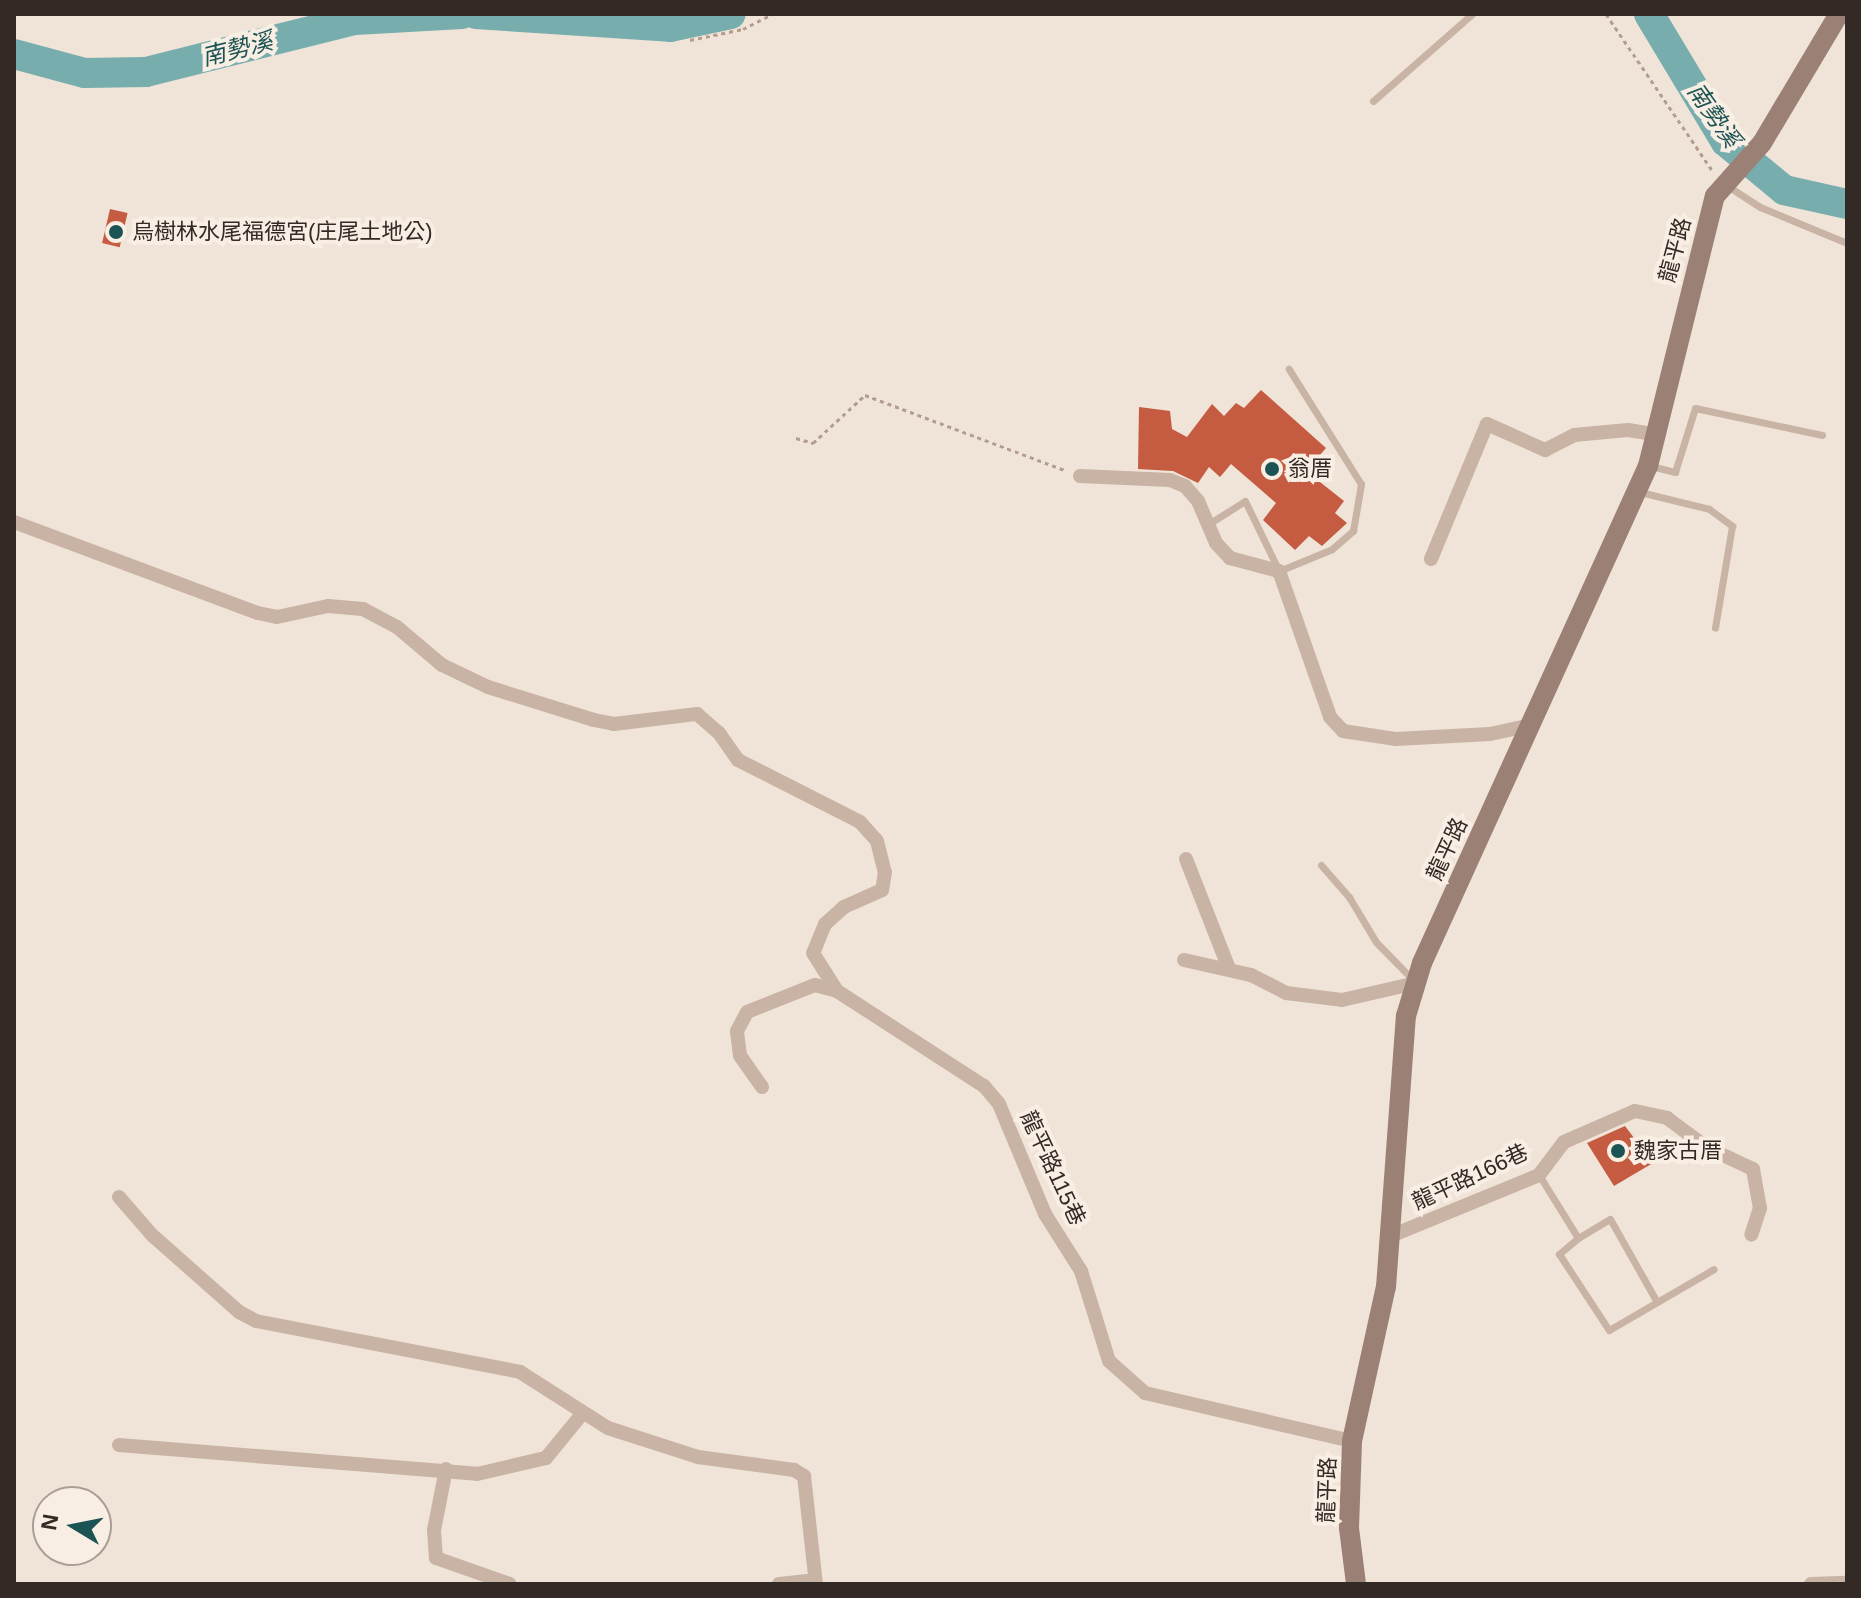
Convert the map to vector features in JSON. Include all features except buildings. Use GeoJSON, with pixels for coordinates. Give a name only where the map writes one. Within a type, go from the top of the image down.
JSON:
{"type":"FeatureCollection","features":[{"type":"Feature","properties":{"kind":"street"},"geometry":{"type":"LineString","coordinates":[[1729,177],[1762,143],[1839,14]]}},
{"type":"Feature","properties":{"kind":"street","name":"龍平路"},"geometry":{"type":"LineString","coordinates":[[1356,1584],[1349,1528],[1352,1441],[1393,1235],[1406,1016],[1416,983],[1648,466],[1653,434],[1702,235],[1729,177]]}},
{"type":"Feature","properties":{"kind":"street"},"geometry":{"type":"LineString","coordinates":[[1431,559],[1487,424],[1545,450],[1574,435],[1628,430],[1653,434]]}},
{"type":"Feature","properties":{"kind":"street"},"geometry":{"type":"LineString","coordinates":[[1080,476],[1170,480],[1185,486],[1210,523],[1216,543],[1230,558],[1279,571],[1330,717],[1343,731],[1396,739],[1490,734],[1532,725]]}},
{"type":"Feature","properties":{"kind":"street"},"geometry":{"type":"LineString","coordinates":[[14,522],[258,613],[277,617],[328,606],[363,609],[397,627],[442,665],[488,687],[594,720],[614,724],[697,714],[719,733],[738,760],[860,822],[877,841],[885,872],[882,890],[844,907],[825,924],[813,953],[837,991]]}},
{"type":"Feature","properties":{"kind":"street"},"geometry":{"type":"LineString","coordinates":[[1186,859],[1229,969]]}},
{"type":"Feature","properties":{"kind":"street"},"geometry":{"type":"LineString","coordinates":[[1184,960],[1229,969],[1286,993],[1342,1000],[1416,983]]}},
{"type":"Feature","properties":{"kind":"street"},"geometry":{"type":"LineString","coordinates":[[762,1087],[740,1056],[737,1031],[747,1012],[815,985],[837,991]]}},
{"type":"Feature","properties":{"kind":"street","name":"龍平路115巷"},"geometry":{"type":"LineString","coordinates":[[837,991],[984,1086],[999,1104],[1045,1214],[1081,1271],[1109,1361],[1145,1393],[1352,1441]]}},
{"type":"Feature","properties":{"kind":"street","name":"龍平路166巷"},"geometry":{"type":"LineString","coordinates":[[1393,1235],[1539,1175],[1574,1137],[1635,1111],[1667,1118],[1706,1147],[1753,1169],[1760,1208],[1751,1235]]}},
{"type":"Feature","properties":{"kind":"street"},"geometry":{"type":"LineString","coordinates":[[119,1197],[152,1235],[239,1312],[256,1321],[520,1372],[608,1428],[698,1457],[775,1464],[804,1476],[816,1582],[779,1584]]}},
{"type":"Feature","properties":{"kind":"street"},"geometry":{"type":"LineString","coordinates":[[119,1445],[446,1469],[477,1474],[546,1458],[582,1414]]}},
{"type":"Feature","properties":{"kind":"street"},"geometry":{"type":"LineString","coordinates":[[446,1469],[434,1530],[436,1558],[510,1584]]}},
{"type":"Feature","properties":{"kind":"street"},"geometry":{"type":"LineString","coordinates":[[1811,1584],[1847,1583]]}},
{"type":"Feature","properties":{"kind":"lane"},"geometry":{"type":"LineString","coordinates":[[1373,101],[1472,14]]}},
{"type":"Feature","properties":{"kind":"lane"},"geometry":{"type":"LineString","coordinates":[[1729,177],[1760,207],[1847,243]]}},
{"type":"Feature","properties":{"kind":"lane"},"geometry":{"type":"LineString","coordinates":[[1210,523],[1245,501],[1279,571],[1332,549],[1353,531],[1362,497],[1351,467],[1289,369]]}},
{"type":"Feature","properties":{"kind":"lane"},"geometry":{"type":"LineString","coordinates":[[1648,466],[1675,472],[1695,408],[1822,435]]}},
{"type":"Feature","properties":{"kind":"lane"},"geometry":{"type":"LineString","coordinates":[[1638,491],[1709,509],[1732,526],[1715,628]]}},
{"type":"Feature","properties":{"kind":"lane"},"geometry":{"type":"LineString","coordinates":[[1321,865],[1349,897],[1376,942],[1416,983]]}},
{"type":"Feature","properties":{"kind":"lane"},"geometry":{"type":"LineString","coordinates":[[1539,1175],[1578,1238]]}},
{"type":"Feature","properties":{"kind":"lane"},"geometry":{"type":"LineString","coordinates":[[1657,1302],[1610,1219],[1578,1238],[1559,1254],[1609,1330],[1714,1269]]}},
{"type":"Feature","properties":{"kind":"path"},"geometry":{"type":"LineString","coordinates":[[690,40],[743,29],[773,14]]}},
{"type":"Feature","properties":{"kind":"path"},"geometry":{"type":"LineString","coordinates":[[1606,14],[1699,156],[1729,177]]}},
{"type":"Feature","properties":{"kind":"path"},"geometry":{"type":"LineString","coordinates":[[796,438],[813,443],[865,395],[1080,476]]}},
{"type":"Feature","properties":{"kind":"waterway","name":"南勢溪"},"geometry":{"type":"LineString","coordinates":[[14,54],[85,73],[146,72],[355,20],[462,14]]}},
{"type":"Feature","properties":{"kind":"waterway","name":"南勢溪"},"geometry":{"type":"LineString","coordinates":[[476,14],[670,27],[731,14]]}},
{"type":"Feature","properties":{"kind":"waterway","name":"南勢溪"},"geometry":{"type":"LineString","coordinates":[[1649,14],[1726,142],[1784,190],[1847,204]]}},
{"type":"Feature","properties":{"kind":"place","name":"烏樹林水尾福德宮(庄尾土地公)"},"geometry":{"type":"Point","coordinates":[116,232]}},
{"type":"Feature","properties":{"kind":"place","name":"翁厝"},"geometry":{"type":"Point","coordinates":[1272,469]}},
{"type":"Feature","properties":{"kind":"place","name":"魏家古厝"},"geometry":{"type":"Point","coordinates":[1618,1151]}}]}
